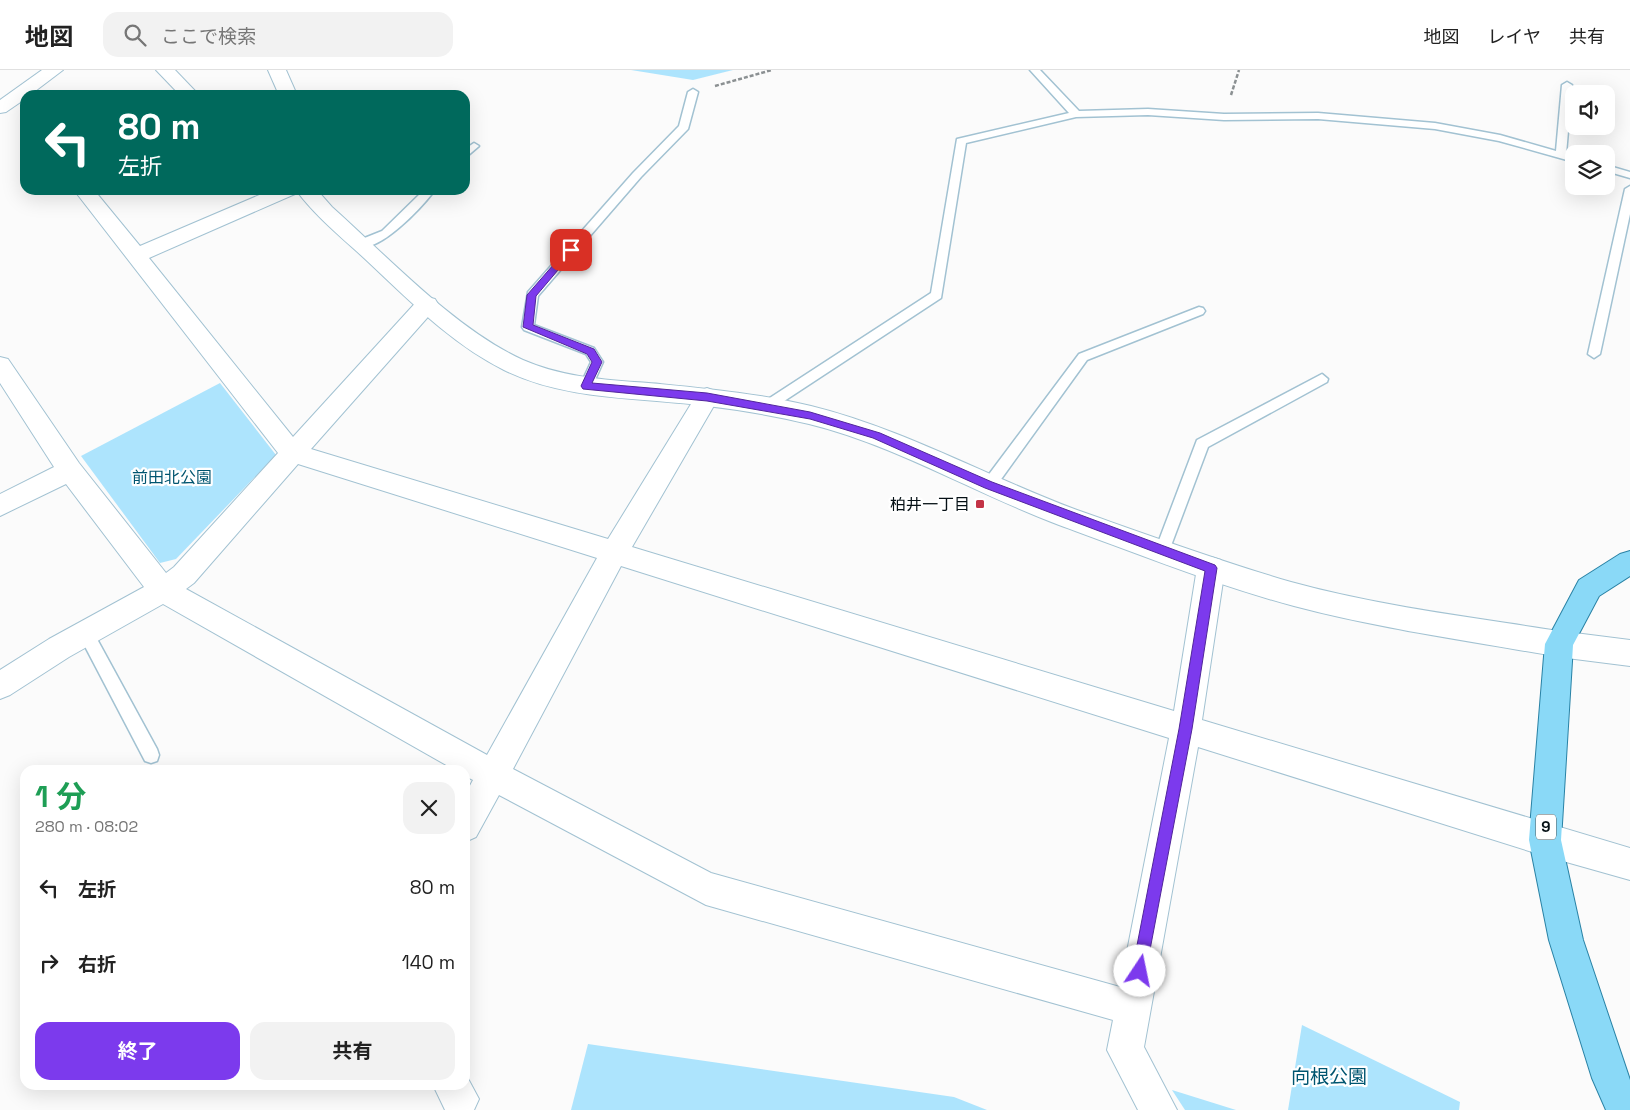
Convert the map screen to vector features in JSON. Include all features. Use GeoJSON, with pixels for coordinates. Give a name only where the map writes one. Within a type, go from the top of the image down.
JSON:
{"type":"FeatureCollection","features":[{"type":"Feature","properties":{"kind":"main road","name":"9"},"geometry":{"type":"LineString","coordinates":[[1625,1110],[1610,1078],[1566,940],[1545,840],[1559,644],[1589,588],[1630,562]]}},
{"type":"Feature","properties":{"kind":"street"},"geometry":{"type":"LineString","coordinates":[[31,90],[54,70]]}},
{"type":"Feature","properties":{"kind":"street"},"geometry":{"type":"LineString","coordinates":[[166,70],[185,90]]}},
{"type":"Feature","properties":{"kind":"street"},"geometry":{"type":"LineString","coordinates":[[277,70],[286,90]]}},
{"type":"Feature","properties":{"kind":"street"},"geometry":{"type":"LineString","coordinates":[[10,108],[20,99]]}},
{"type":"Feature","properties":{"kind":"street"},"geometry":{"type":"LineString","coordinates":[[88,195],[292,453],[1545,840],[1630,864]]}},
{"type":"Feature","properties":{"kind":"street"},"geometry":{"type":"LineString","coordinates":[[136,256],[276,195]]}},
{"type":"Feature","properties":{"kind":"street"},"geometry":{"type":"LineString","coordinates":[[311,195],[325,211],[427,304],[485,350],[516,366],[548,378],[586,386],[707,397],[810,415],[877,436],[989,485],[1162,551],[1293,594],[1371,612],[1559,644],[1630,653]]}},
{"type":"Feature","properties":{"kind":"street"},"geometry":{"type":"LineString","coordinates":[[0,686],[59,648],[163,590],[184,575],[427,304]]}},
{"type":"Feature","properties":{"kind":"street"},"geometry":{"type":"LineString","coordinates":[[1,370],[70,470],[163,590],[493,775],[706,888],[1132,1008]]}},
{"type":"Feature","properties":{"kind":"street"},"geometry":{"type":"LineString","coordinates":[[470,817],[614,553],[707,397]]}},
{"type":"Feature","properties":{"kind":"street"},"geometry":{"type":"LineString","coordinates":[[0,506],[70,470]]}},
{"type":"Feature","properties":{"kind":"street"},"geometry":{"type":"LineString","coordinates":[[1158,1110],[1125,1050],[1186,729],[1211,568]]}},
{"type":"Feature","properties":{"kind":"lane"},"geometry":{"type":"LineString","coordinates":[[1035,70],[1076,114]]}},
{"type":"Feature","properties":{"kind":"lane"},"geometry":{"type":"LineString","coordinates":[[586,386],[597,362],[590,351],[528,327],[532,295],[637,175],[684,127],[692,92]]}},
{"type":"Feature","properties":{"kind":"lane"},"geometry":{"type":"LineString","coordinates":[[1561,156],[1565,99]]}},
{"type":"Feature","properties":{"kind":"lane"},"geometry":{"type":"LineString","coordinates":[[767,406],[937,295],[961,141],[1076,114],[1148,112],[1224,117],[1318,116],[1435,126],[1500,138],[1565,157]]}},
{"type":"Feature","properties":{"kind":"lane"},"geometry":{"type":"LineString","coordinates":[[470,150],[474,146]]}},
{"type":"Feature","properties":{"kind":"lane"},"geometry":{"type":"LineString","coordinates":[[1615,171],[1630,175]]}},
{"type":"Feature","properties":{"kind":"lane"},"geometry":{"type":"LineString","coordinates":[[1594,354],[1630,189]]}},
{"type":"Feature","properties":{"kind":"lane"},"geometry":{"type":"LineString","coordinates":[[361,244],[386,234],[425,195]]}},
{"type":"Feature","properties":{"kind":"lane"},"geometry":{"type":"LineString","coordinates":[[989,485],[1083,356],[1199,311]]}},
{"type":"Feature","properties":{"kind":"lane"},"geometry":{"type":"LineString","coordinates":[[1162,551],[1202,444],[1322,379]]}},
{"type":"Feature","properties":{"kind":"lane"},"geometry":{"type":"LineString","coordinates":[[86,632],[151,755]]}},
{"type":"Feature","properties":{"kind":"path"},"geometry":{"type":"LineString","coordinates":[[692,92],[772,70]]}},
{"type":"Feature","properties":{"kind":"green space"},"geometry":{"type":"Polygon","coordinates":[[[631,70],[733,70],[693,80],[631,70]]]}},
{"type":"Feature","properties":{"kind":"green space","name":"前田北公園"},"geometry":{"type":"Polygon","coordinates":[[[220,383],[276,455],[176,559],[160,563],[81,456],[220,383]]]}},
{"type":"Feature","properties":{"kind":"green space","name":"向根公園"},"geometry":{"type":"Polygon","coordinates":[[[1302,1025],[1460,1102],[1459,1110],[1288,1110],[1302,1025]]]}},
{"type":"Feature","properties":{"kind":"green space"},"geometry":{"type":"Polygon","coordinates":[[[588,1044],[954,1097],[987,1110],[571,1110],[588,1044]]]}},
{"type":"Feature","properties":{"kind":"green space"},"geometry":{"type":"Polygon","coordinates":[[[1172,1090],[1236,1110],[1185,1110],[1172,1090]]]}},
{"type":"Feature","properties":{"kind":"place","name":"柏井一丁目"},"geometry":{"type":"Point","coordinates":[980,504]}},
{"type":"Feature","properties":{"kind":"route"},"geometry":{"type":"LineString","coordinates":[[571,250],[532,295],[528,327],[590,351],[597,362],[586,386],[707,397],[810,415],[877,436],[1065,516],[1211,568],[1186,729],[1140,971]]}}]}
